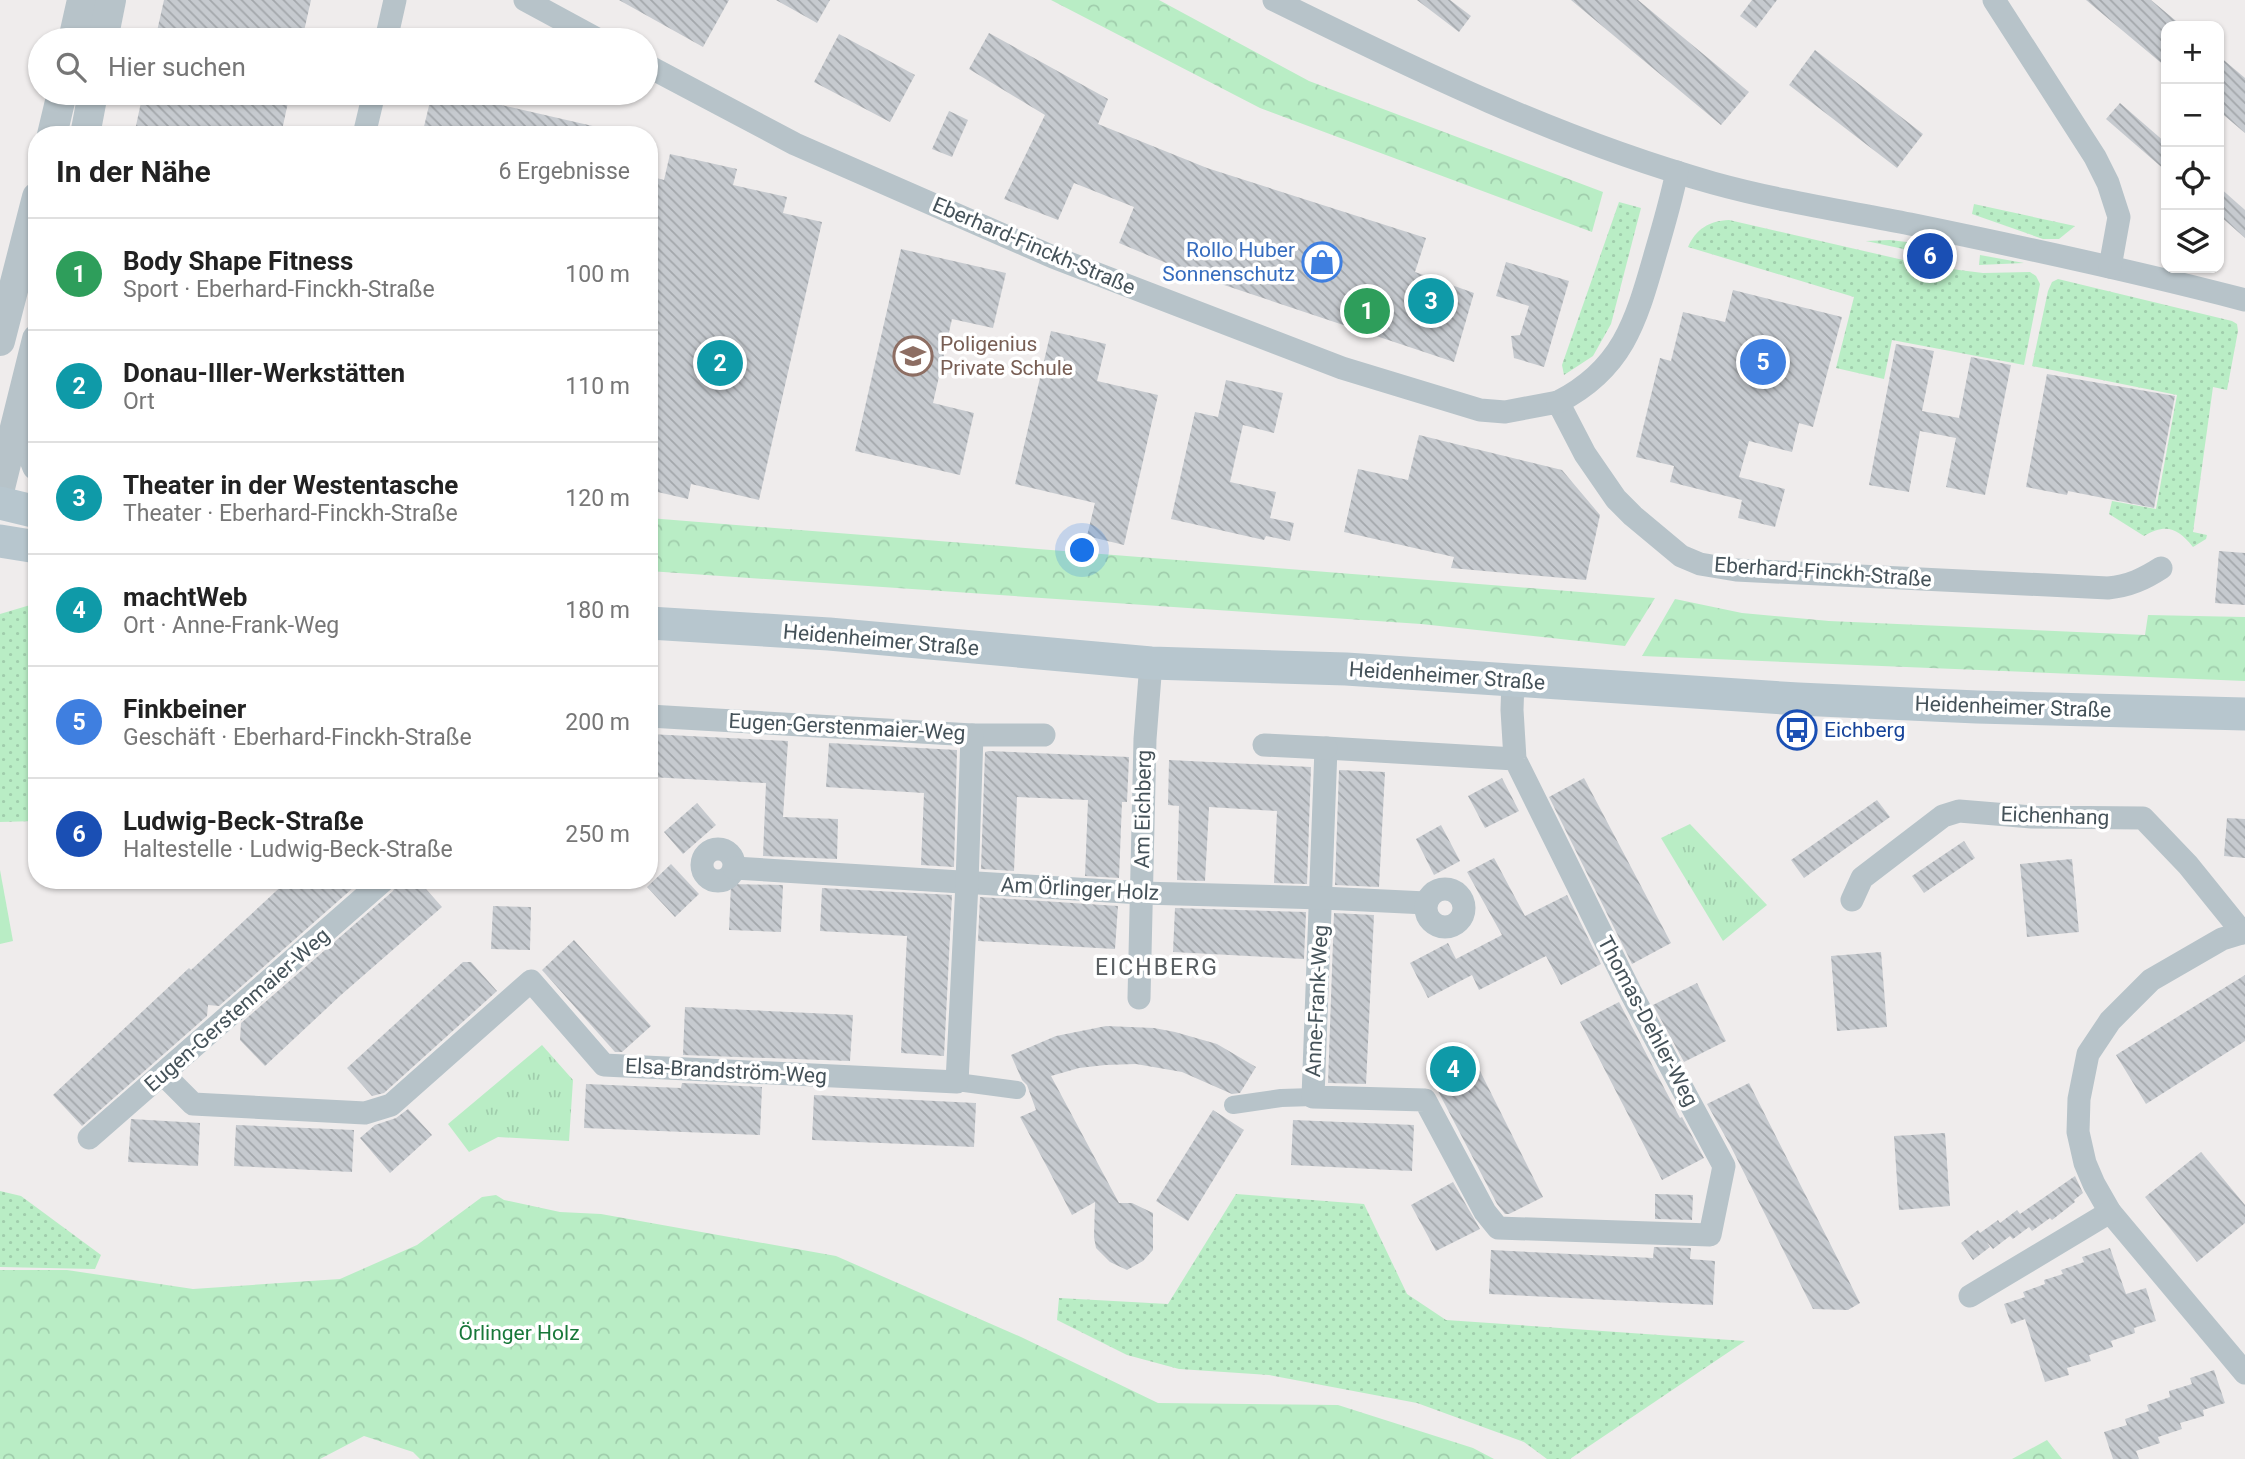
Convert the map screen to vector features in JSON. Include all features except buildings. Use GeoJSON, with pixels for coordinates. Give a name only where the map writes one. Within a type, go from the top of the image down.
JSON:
{"type":"FeatureCollection","features":[{"type":"Feature","properties":{"kind":"main road"},"geometry":{"type":"LineString","coordinates":[[0,503],[28,510]]}},
{"type":"Feature","properties":{"kind":"main road"},"geometry":{"type":"LineString","coordinates":[[0,541],[28,546]]}},
{"type":"Feature","properties":{"kind":"main road","name":"Heidenheimer Straße"},"geometry":{"type":"LineString","coordinates":[[658,623],[829,634],[1151,663],[1346,669],[1798,699],[2245,714]]}},
{"type":"Feature","properties":{"kind":"street"},"geometry":{"type":"LineString","coordinates":[[76,28],[82,0]]}},
{"type":"Feature","properties":{"kind":"street"},"geometry":{"type":"LineString","coordinates":[[105,28],[111,0]]}},
{"type":"Feature","properties":{"kind":"street"},"geometry":{"type":"LineString","coordinates":[[389,28],[395,0]]}},
{"type":"Feature","properties":{"kind":"street"},"geometry":{"type":"LineString","coordinates":[[525,0],[578,28]]}},
{"type":"Feature","properties":{"kind":"street"},"geometry":{"type":"LineString","coordinates":[[1274,0],[1509,110],[1591,143],[1677,172],[1781,200],[1972,237],[2245,300]]}},
{"type":"Feature","properties":{"kind":"street"},"geometry":{"type":"LineString","coordinates":[[1994,0],[2095,157],[2108,183],[2119,217],[2110,267]]}},
{"type":"Feature","properties":{"kind":"street","name":"Eberhard-Finckh-Straße"},"geometry":{"type":"LineString","coordinates":[[658,71],[795,144],[1053,257],[1342,368],[1480,410],[1505,412],[1558,402],[1580,390],[1603,369],[1628,337],[1642,302],[1677,172]]}},
{"type":"Feature","properties":{"kind":"street"},"geometry":{"type":"LineString","coordinates":[[54,126],[59,105]]}},
{"type":"Feature","properties":{"kind":"street"},"geometry":{"type":"LineString","coordinates":[[87,126],[91,105]]}},
{"type":"Feature","properties":{"kind":"street"},"geometry":{"type":"LineString","coordinates":[[366,126],[371,105]]}},
{"type":"Feature","properties":{"kind":"street"},"geometry":{"type":"LineString","coordinates":[[0,341],[28,232]]}},
{"type":"Feature","properties":{"kind":"street"},"geometry":{"type":"LineString","coordinates":[[0,488],[28,375]]}},
{"type":"Feature","properties":{"kind":"street","name":"Eberhard-Finckh-Straße"},"geometry":{"type":"LineString","coordinates":[[1558,402],[1585,454],[1616,499],[1669,548],[1700,564],[1736,570],[2108,589],[2141,581],[2161,568]]}},
{"type":"Feature","properties":{"kind":"street"},"geometry":{"type":"LineString","coordinates":[[21,403],[28,443]]}},
{"type":"Feature","properties":{"kind":"street","name":"Am Eichberg"},"geometry":{"type":"LineString","coordinates":[[1139,998],[1145,739],[1151,663]]}},
{"type":"Feature","properties":{"kind":"street","name":"Thomas-Dehler-Weg"},"geometry":{"type":"LineString","coordinates":[[1513,680],[1515,759],[1631,993],[1724,1166],[1710,1235],[1650,1234]]}},
{"type":"Feature","properties":{"kind":"street","name":"Eugen-Gerstenmaier-Weg"},"geometry":{"type":"LineString","coordinates":[[658,717],[972,735],[1044,735]]}},
{"type":"Feature","properties":{"kind":"street"},"geometry":{"type":"LineString","coordinates":[[972,735],[957,1082],[1017,1090]]}},
{"type":"Feature","properties":{"kind":"street"},"geometry":{"type":"LineString","coordinates":[[1265,745],[1515,759]]}},
{"type":"Feature","properties":{"kind":"street","name":"Anne-Frank-Weg"},"geometry":{"type":"LineString","coordinates":[[1326,748],[1313,1097],[1425,1100],[1485,1212],[1498,1228],[1650,1234]]}},
{"type":"Feature","properties":{"kind":"street","name":"Eichenhang"},"geometry":{"type":"LineString","coordinates":[[1852,900],[1862,878],[1943,816],[1958,811],[2032,817],[2143,818],[2188,865],[2244,933],[2222,939],[2151,980],[2110,1021],[2088,1054],[2079,1099],[2078,1132],[2085,1163],[2110,1212],[2245,1373]]}},
{"type":"Feature","properties":{"kind":"street","name":"Am Örlinger Holz"},"geometry":{"type":"LineString","coordinates":[[734,868],[1141,893],[1426,903]]}},
{"type":"Feature","properties":{"kind":"street","name":"Eugen-Gerstenmaier-Weg"},"geometry":{"type":"LineString","coordinates":[[89,1138],[374,889]]}},
{"type":"Feature","properties":{"kind":"street","name":"Elsa-Brandström-Weg"},"geometry":{"type":"LineString","coordinates":[[164,1075],[193,1104],[365,1113],[391,1105],[531,981],[604,1065],[957,1082]]}},
{"type":"Feature","properties":{"kind":"street"},"geometry":{"type":"LineString","coordinates":[[1233,1105],[1281,1098],[1313,1097]]}},
{"type":"Feature","properties":{"kind":"street"},"geometry":{"type":"LineString","coordinates":[[1970,1296],[2110,1212]]}},
{"type":"Feature","properties":{"kind":"green space"},"geometry":{"type":"Polygon","coordinates":[[[1051,0],[1159,0],[1309,81],[1603,192],[1592,232],[1260,108],[1051,0]]]}},
{"type":"Feature","properties":{"kind":"green space"},"geometry":{"type":"Polygon","coordinates":[[[1619,202],[1641,208],[1611,324],[1593,356],[1564,375],[1562,365],[1619,202]]]}},
{"type":"Feature","properties":{"kind":"green space"},"geometry":{"type":"Polygon","coordinates":[[[1974,204],[2075,226],[2059,239],[2043,239],[1972,214],[1974,204]]]}},
{"type":"Feature","properties":{"kind":"green space"},"geometry":{"type":"Polygon","coordinates":[[[1729,220],[1912,262],[1983,273],[2030,272],[2040,284],[2024,365],[1892,340],[1884,379],[1836,368],[1854,297],[1688,247],[1704,227],[1729,220]]]}},
{"type":"Feature","properties":{"kind":"green space"},"geometry":{"type":"Polygon","coordinates":[[[1866,241],[1915,243],[1913,251],[1866,241]]]}},
{"type":"Feature","properties":{"kind":"green space"},"geometry":{"type":"Polygon","coordinates":[[[1980,255],[2024,263],[1979,265],[1980,255]]]}},
{"type":"Feature","properties":{"kind":"green space"},"geometry":{"type":"Polygon","coordinates":[[[2058,279],[2237,324],[2227,390],[2213,387],[2193,532],[2207,535],[2206,539],[2193,547],[2177,532],[2165,529],[2144,536],[2109,514],[2112,501],[2156,509],[2177,395],[2032,366],[2048,291],[2052,282],[2058,279]]]}},
{"type":"Feature","properties":{"kind":"green space"},"geometry":{"type":"Polygon","coordinates":[[[658,519],[1655,598],[1625,646],[1421,624],[658,572],[658,519]]]}},
{"type":"Feature","properties":{"kind":"green space"},"geometry":{"type":"Polygon","coordinates":[[[1675,599],[1742,613],[1829,621],[2145,635],[2148,615],[2245,617],[2245,681],[1642,656],[1675,599]]]}},
{"type":"Feature","properties":{"kind":"green space"},"geometry":{"type":"Polygon","coordinates":[[[28,606],[28,821],[0,822],[0,614],[28,606]]]}},
{"type":"Feature","properties":{"kind":"green space"},"geometry":{"type":"Polygon","coordinates":[[[1690,824],[1767,905],[1723,941],[1661,838],[1690,824]]]}},
{"type":"Feature","properties":{"kind":"green space"},"geometry":{"type":"Polygon","coordinates":[[[0,870],[13,941],[0,944],[0,870]]]}},
{"type":"Feature","properties":{"kind":"green space"},"geometry":{"type":"Polygon","coordinates":[[[542,1045],[573,1080],[569,1141],[498,1137],[469,1152],[448,1124],[542,1045]]]}},
{"type":"Feature","properties":{"kind":"green space"},"geometry":{"type":"Polygon","coordinates":[[[0,1191],[21,1196],[101,1255],[95,1269],[0,1267],[0,1191]]]}},
{"type":"Feature","properties":{"kind":"green space"},"geometry":{"type":"Polygon","coordinates":[[[1236,1194],[1364,1204],[1407,1294],[1446,1320],[1745,1341],[1570,1459],[1547,1459],[1524,1442],[1417,1403],[1269,1375],[1179,1369],[1127,1355],[1057,1320],[1059,1298],[1168,1304],[1236,1194]]]}},
{"type":"Feature","properties":{"kind":"green space","name":"Örlinger Holz"},"geometry":{"type":"Polygon","coordinates":[[[496,1195],[504,1200],[560,1212],[601,1214],[836,1256],[1021,1337],[1158,1403],[1338,1405],[1473,1448],[1494,1459],[420,1459],[413,1452],[364,1436],[320,1459],[0,1459],[0,1270],[67,1270],[193,1289],[340,1279],[417,1245],[482,1197],[496,1195]]]}},
{"type":"Feature","properties":{"kind":"green space"},"geometry":{"type":"Polygon","coordinates":[[[2047,1440],[2062,1459],[2012,1459],[2047,1440]]]}},
{"type":"Feature","properties":{"kind":"place","name":"Ludwig-Beck-Straße"},"geometry":{"type":"Point","coordinates":[1930,256]}},
{"type":"Feature","properties":{"kind":"place","name":"Rollo Huber Sonnenschutz"},"geometry":{"type":"Point","coordinates":[1322,262]}},
{"type":"Feature","properties":{"kind":"place","name":"Theater in der Westentasche"},"geometry":{"type":"Point","coordinates":[1431,301]}},
{"type":"Feature","properties":{"kind":"place","name":"Body Shape Fitness"},"geometry":{"type":"Point","coordinates":[1367,311]}},
{"type":"Feature","properties":{"kind":"place","name":"Poligenius Private Schule"},"geometry":{"type":"Point","coordinates":[913,356]}},
{"type":"Feature","properties":{"kind":"place","name":"Finkbeiner"},"geometry":{"type":"Point","coordinates":[1763,362]}},
{"type":"Feature","properties":{"kind":"place","name":"Donau-Iller-Werkstätten"},"geometry":{"type":"Point","coordinates":[720,363]}},
{"type":"Feature","properties":{"kind":"place","name":"Eichberg"},"geometry":{"type":"Point","coordinates":[1797,730]}},
{"type":"Feature","properties":{"kind":"place","name":"machtWeb"},"geometry":{"type":"Point","coordinates":[1453,1069]}},
{"type":"Feature","properties":{"kind":"district","name":"EICHBERG"},"geometry":{"type":"Point","coordinates":[1157,967]}}]}
